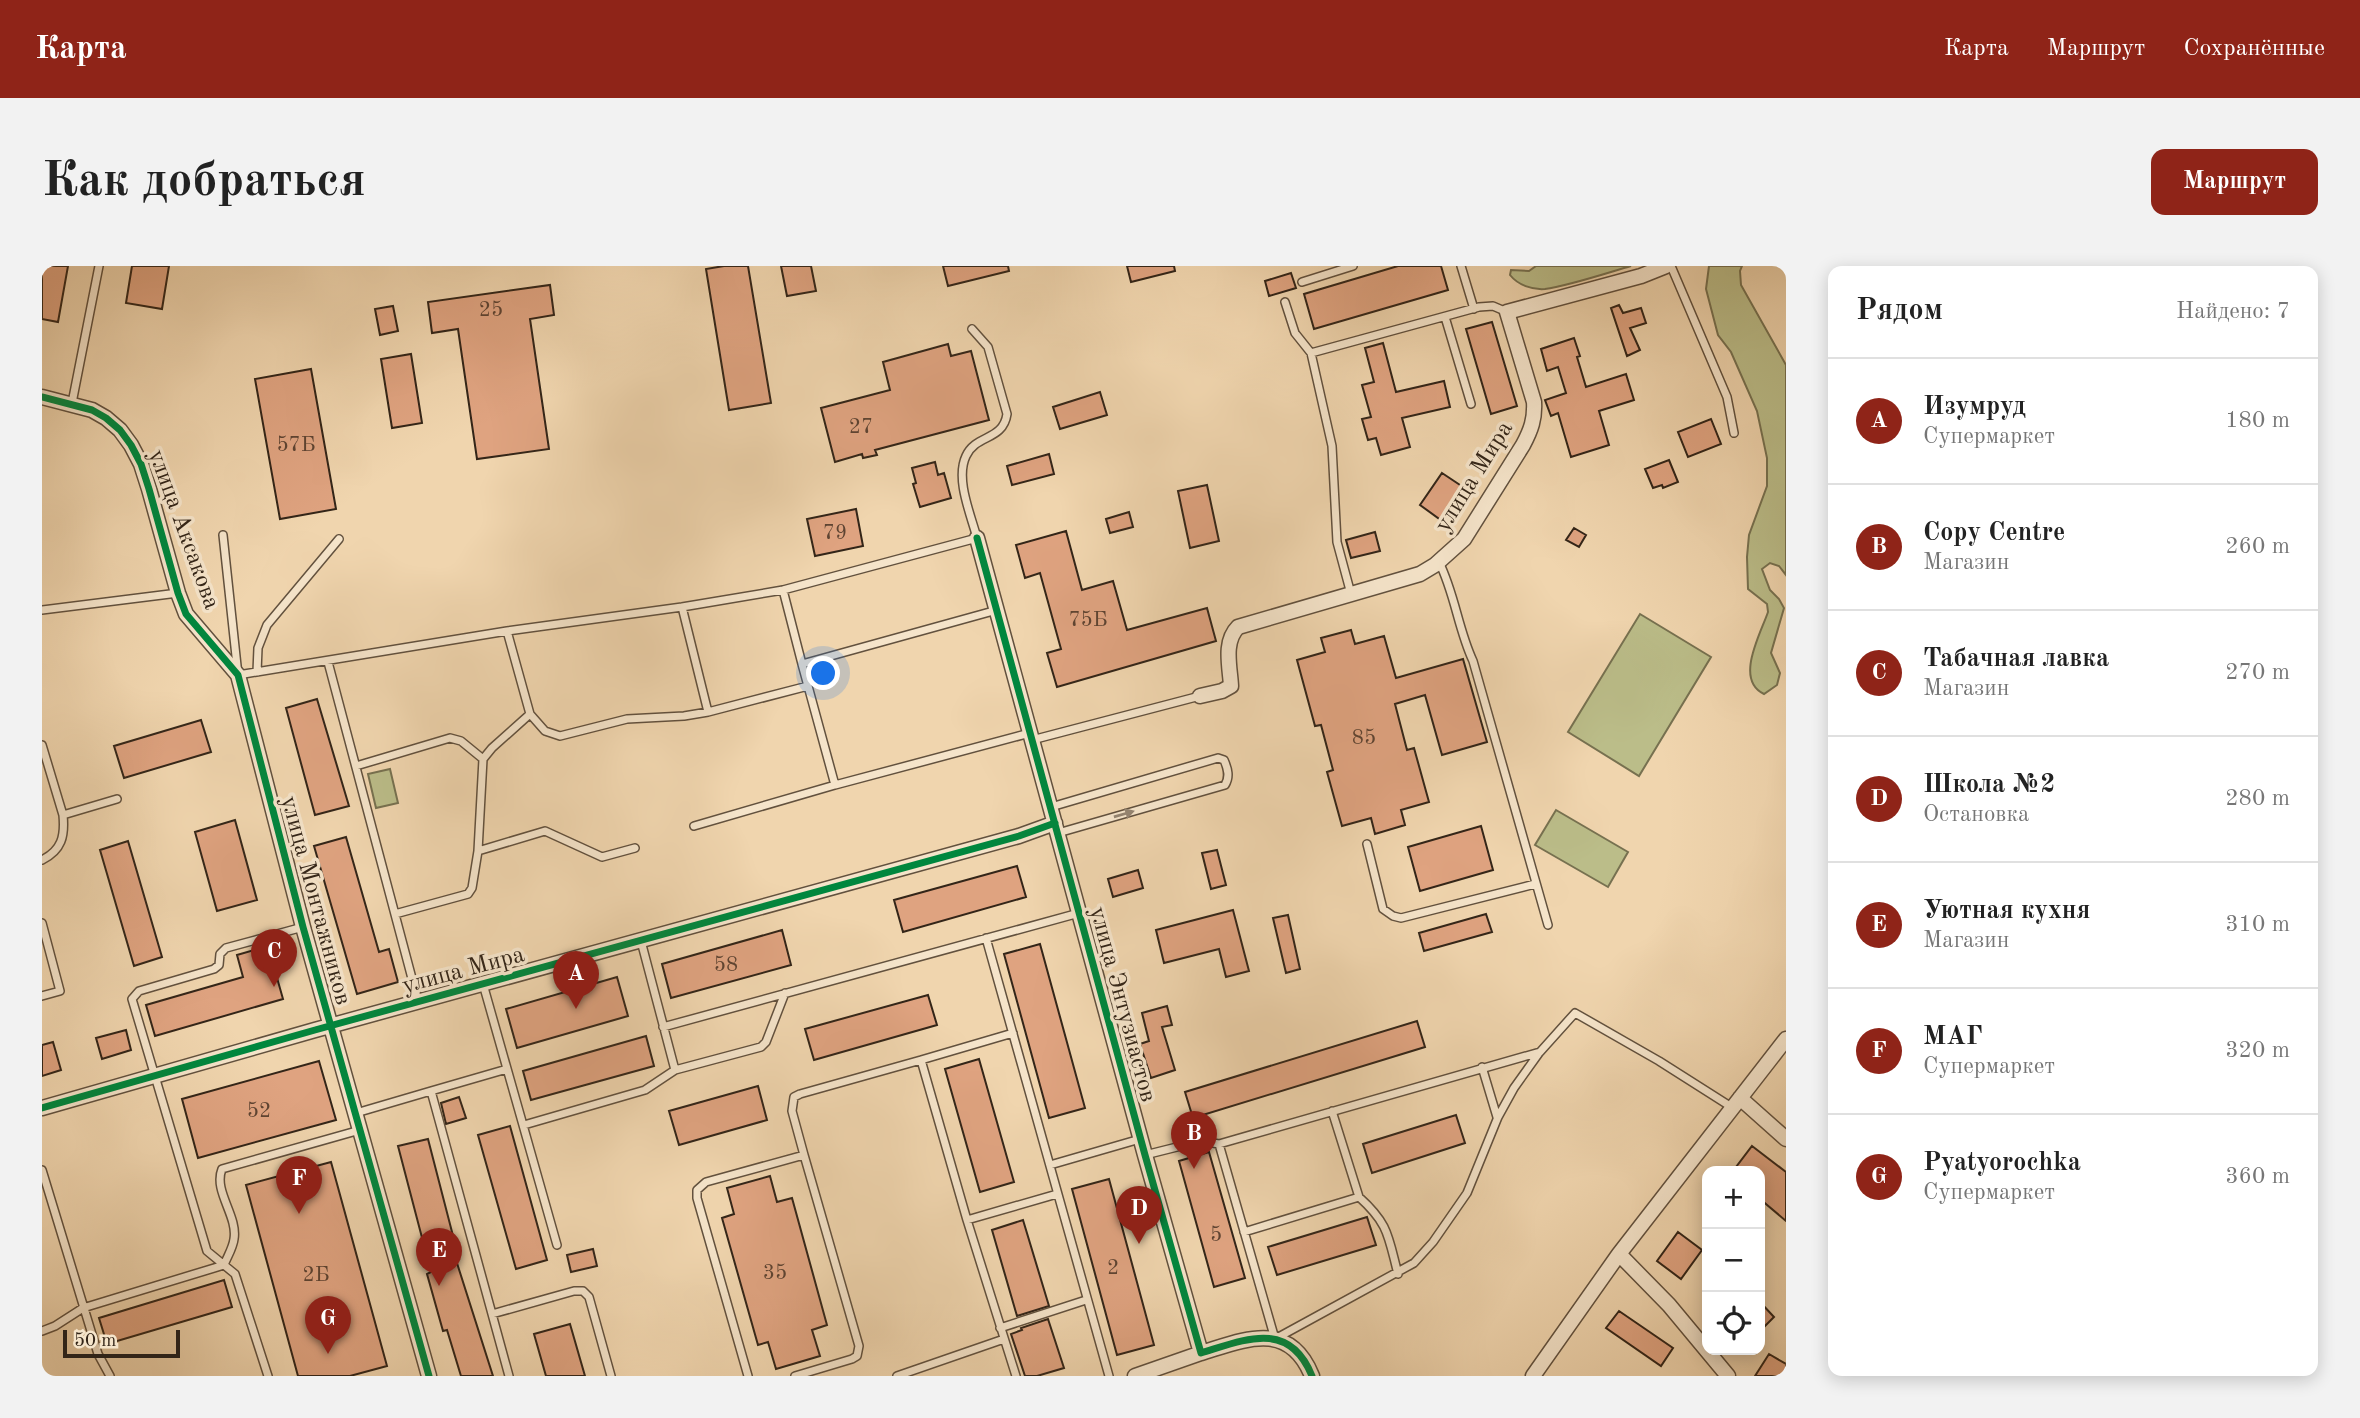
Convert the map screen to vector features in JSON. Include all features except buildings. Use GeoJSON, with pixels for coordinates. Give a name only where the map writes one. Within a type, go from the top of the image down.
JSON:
{"type":"FeatureCollection","features":[{"type":"Feature","properties":{"kind":"street"},"geometry":{"type":"LineString","coordinates":[[1507,312],[1669,266]]}},
{"type":"Feature","properties":{"kind":"street","name":"улица Мира"},"geometry":{"type":"LineString","coordinates":[[1200,696],[1231,686],[1229,644],[1238,627],[1420,573],[1439,562],[1464,539],[1531,429],[1534,415],[1534,402],[1507,312]]}},
{"type":"Feature","properties":{"kind":"street","name":"улица Аксакова"},"geometry":{"type":"LineString","coordinates":[[42,397],[72,403],[106,418],[120,430],[131,445],[141,464],[186,614],[238,675]]}},
{"type":"Feature","properties":{"kind":"street","name":"улица Энтузиастов"},"geometry":{"type":"LineString","coordinates":[[977,538],[1140,1139],[1201,1353]]}},
{"type":"Feature","properties":{"kind":"street","name":"улица Монтажников"},"geometry":{"type":"LineString","coordinates":[[238,675],[303,927],[429,1376]]}},
{"type":"Feature","properties":{"kind":"street","name":"улица Мира"},"geometry":{"type":"LineString","coordinates":[[42,1108],[641,940],[1056,828]]}},
{"type":"Feature","properties":{"kind":"street"},"geometry":{"type":"LineString","coordinates":[[1533,1376],[1619,1254],[1786,1040]]}},
{"type":"Feature","properties":{"kind":"street"},"geometry":{"type":"LineString","coordinates":[[1737,1103],[1786,1139]]}},
{"type":"Feature","properties":{"kind":"street"},"geometry":{"type":"LineString","coordinates":[[1619,1254],[1669,1305],[1728,1376]]}},
{"type":"Feature","properties":{"kind":"street"},"geometry":{"type":"LineString","coordinates":[[1135,1376],[1201,1353],[1264,1336],[1289,1346],[1312,1374]]}},
{"type":"Feature","properties":{"kind":"lane"},"geometry":{"type":"LineString","coordinates":[[72,403],[99,266]]}},
{"type":"Feature","properties":{"kind":"lane"},"geometry":{"type":"LineString","coordinates":[[1302,282],[1353,266]]}},
{"type":"Feature","properties":{"kind":"lane"},"geometry":{"type":"LineString","coordinates":[[1461,266],[1474,309]]}},
{"type":"Feature","properties":{"kind":"lane"},"geometry":{"type":"LineString","coordinates":[[1669,266],[1727,397],[1734,433]]}},
{"type":"Feature","properties":{"kind":"lane"},"geometry":{"type":"LineString","coordinates":[[1285,302],[1291,325],[1311,353],[1332,446],[1337,542],[1351,594]]}},
{"type":"Feature","properties":{"kind":"lane"},"geometry":{"type":"LineString","coordinates":[[1311,353],[1474,309],[1493,306],[1507,312]]}},
{"type":"Feature","properties":{"kind":"lane"},"geometry":{"type":"LineString","coordinates":[[1445,317],[1471,404]]}},
{"type":"Feature","properties":{"kind":"lane"},"geometry":{"type":"LineString","coordinates":[[223,536],[238,675],[783,590],[977,538],[964,487],[963,469],[966,455],[1000,431],[1007,414],[988,347],[972,329]]}},
{"type":"Feature","properties":{"kind":"lane"},"geometry":{"type":"LineString","coordinates":[[257,672],[258,648],[267,625],[339,539]]}},
{"type":"Feature","properties":{"kind":"lane"},"geometry":{"type":"LineString","coordinates":[[1439,562],[1448,580],[1462,639],[1473,661],[1548,925]]}},
{"type":"Feature","properties":{"kind":"lane"},"geometry":{"type":"LineString","coordinates":[[783,590],[835,785]]}},
{"type":"Feature","properties":{"kind":"lane"},"geometry":{"type":"LineString","coordinates":[[42,610],[178,593]]}},
{"type":"Feature","properties":{"kind":"lane"},"geometry":{"type":"LineString","coordinates":[[682,607],[708,712]]}},
{"type":"Feature","properties":{"kind":"lane"},"geometry":{"type":"LineString","coordinates":[[802,664],[997,610]]}},
{"type":"Feature","properties":{"kind":"lane"},"geometry":{"type":"LineString","coordinates":[[507,631],[530,714],[545,731],[560,736],[627,719],[708,712],[808,686]]}},
{"type":"Feature","properties":{"kind":"lane"},"geometry":{"type":"LineString","coordinates":[[328,662],[418,1002]]}},
{"type":"Feature","properties":{"kind":"lane"},"geometry":{"type":"LineString","coordinates":[[694,827],[835,785],[1200,696]]}},
{"type":"Feature","properties":{"kind":"lane"},"geometry":{"type":"LineString","coordinates":[[395,914],[468,894],[472,888],[478,851],[484,759],[492,748],[530,714]]}},
{"type":"Feature","properties":{"kind":"lane"},"geometry":{"type":"LineString","coordinates":[[356,766],[450,738],[461,741],[484,759]]}},
{"type":"Feature","properties":{"kind":"lane"},"geometry":{"type":"LineString","coordinates":[[42,746],[63,815],[64,830],[61,845],[42,860]]}},
{"type":"Feature","properties":{"kind":"lane"},"geometry":{"type":"LineString","coordinates":[[1051,807],[1218,758],[1224,760],[1227,765],[1228,779],[1225,785],[1056,828]]}},
{"type":"Feature","properties":{"kind":"lane"},"geometry":{"type":"LineString","coordinates":[[63,815],[117,799]]}},
{"type":"Feature","properties":{"kind":"lane"},"geometry":{"type":"LineString","coordinates":[[478,851],[545,831],[602,857],[635,848]]}},
{"type":"Feature","properties":{"kind":"lane"},"geometry":{"type":"LineString","coordinates":[[1367,845],[1383,909],[1401,918],[1535,884]]}},
{"type":"Feature","properties":{"kind":"lane"},"geometry":{"type":"LineString","coordinates":[[663,1027],[1079,913]]}},
{"type":"Feature","properties":{"kind":"lane"},"geometry":{"type":"LineString","coordinates":[[42,923],[60,991],[42,996]]}},
{"type":"Feature","properties":{"kind":"lane"},"geometry":{"type":"LineString","coordinates":[[268,1376],[235,1274],[207,1251],[132,1004],[134,994],[214,969],[219,965],[220,954],[226,948],[303,927]]}},
{"type":"Feature","properties":{"kind":"lane"},"geometry":{"type":"LineString","coordinates":[[986,938],[1109,1376]]}},
{"type":"Feature","properties":{"kind":"lane"},"geometry":{"type":"LineString","coordinates":[[641,940],[675,1070]]}},
{"type":"Feature","properties":{"kind":"lane"},"geometry":{"type":"LineString","coordinates":[[483,984],[557,1245]]}},
{"type":"Feature","properties":{"kind":"lane"},"geometry":{"type":"LineString","coordinates":[[524,1125],[645,1090],[675,1070],[761,1047],[766,1042],[785,993]]}},
{"type":"Feature","properties":{"kind":"lane"},"geometry":{"type":"LineString","coordinates":[[1219,1144],[1275,1339],[1414,1263],[1456,1211],[1474,1179],[1497,1117],[1514,1088],[1540,1052],[1575,1013],[1737,1103]]}},
{"type":"Feature","properties":{"kind":"lane"},"geometry":{"type":"LineString","coordinates":[[795,1376],[811,1374],[852,1359],[857,1356],[859,1346],[792,1111],[794,1097],[1013,1033]]}},
{"type":"Feature","properties":{"kind":"lane"},"geometry":{"type":"LineString","coordinates":[[1145,1155],[1201,1141],[1219,1144],[1540,1052]]}},
{"type":"Feature","properties":{"kind":"lane"},"geometry":{"type":"LineString","coordinates":[[921,1060],[1016,1376]]}},
{"type":"Feature","properties":{"kind":"lane"},"geometry":{"type":"LineString","coordinates":[[1482,1067],[1497,1117]]}},
{"type":"Feature","properties":{"kind":"lane"},"geometry":{"type":"LineString","coordinates":[[356,1113],[507,1069]]}},
{"type":"Feature","properties":{"kind":"lane"},"geometry":{"type":"LineString","coordinates":[[431,1091],[509,1376]]}},
{"type":"Feature","properties":{"kind":"lane"},"geometry":{"type":"LineString","coordinates":[[1332,1111],[1359,1197],[1377,1212],[1384,1224],[1398,1274]]}},
{"type":"Feature","properties":{"kind":"lane"},"geometry":{"type":"LineString","coordinates":[[224,1265],[234,1239],[219,1177],[222,1169],[360,1130]]}},
{"type":"Feature","properties":{"kind":"lane"},"geometry":{"type":"LineString","coordinates":[[1049,1165],[1140,1139]]}},
{"type":"Feature","properties":{"kind":"lane"},"geometry":{"type":"LineString","coordinates":[[748,1376],[697,1198],[697,1190],[706,1182],[804,1155]]}},
{"type":"Feature","properties":{"kind":"lane"},"geometry":{"type":"LineString","coordinates":[[42,1170],[98,1354],[110,1376]]}},
{"type":"Feature","properties":{"kind":"lane"},"geometry":{"type":"LineString","coordinates":[[967,1220],[1057,1194]]}},
{"type":"Feature","properties":{"kind":"lane"},"geometry":{"type":"LineString","coordinates":[[1244,1232],[1359,1197]]}},
{"type":"Feature","properties":{"kind":"lane"},"geometry":{"type":"LineString","coordinates":[[42,1331],[83,1308],[224,1265]]}},
{"type":"Feature","properties":{"kind":"lane"},"geometry":{"type":"LineString","coordinates":[[492,1314],[574,1291],[583,1291],[589,1297],[611,1376]]}},
{"type":"Feature","properties":{"kind":"lane"},"geometry":{"type":"LineString","coordinates":[[1000,1328],[1086,1300]]}},
{"type":"Feature","properties":{"kind":"lane"},"geometry":{"type":"LineString","coordinates":[[897,1376],[1003,1339]]}},
{"type":"Feature","properties":{"kind":"green space"},"geometry":{"type":"Polygon","coordinates":[[[1536,266],[1631,266],[1545,289],[1526,286],[1510,275],[1511,270],[1529,271],[1536,266]]]}},
{"type":"Feature","properties":{"kind":"green space"},"geometry":{"type":"Polygon","coordinates":[[[1709,266],[1742,266],[1741,285],[1786,365],[1786,575],[1779,566],[1770,563],[1762,569],[1770,590],[1784,608],[1771,653],[1780,673],[1777,685],[1764,694],[1755,687],[1750,667],[1768,612],[1767,604],[1748,589],[1747,557],[1749,535],[1767,486],[1767,458],[1757,411],[1731,352],[1718,335],[1706,289],[1709,266]]]}},
{"type":"Feature","properties":{"kind":"green space"},"geometry":{"type":"Polygon","coordinates":[[[1640,614],[1711,657],[1639,776],[1568,732],[1640,614]]]}},
{"type":"Feature","properties":{"kind":"green space"},"geometry":{"type":"Polygon","coordinates":[[[390,769],[398,803],[376,808],[368,774],[390,769]]]}},
{"type":"Feature","properties":{"kind":"green space"},"geometry":{"type":"Polygon","coordinates":[[[1556,810],[1628,852],[1608,887],[1535,845],[1556,810]]]}},
{"type":"Feature","properties":{"kind":"cycle path"},"geometry":{"type":"LineString","coordinates":[[42,397],[92,410],[120,430],[131,445],[141,464],[186,614],[238,675],[303,927],[429,1376]]}},
{"type":"Feature","properties":{"kind":"cycle path"},"geometry":{"type":"LineString","coordinates":[[977,538],[1201,1353],[1249,1340],[1278,1340],[1291,1347],[1302,1358],[1312,1376]]}},
{"type":"Feature","properties":{"kind":"cycle path"},"geometry":{"type":"LineString","coordinates":[[42,1108],[1019,836],[1055,823]]}},
{"type":"Feature","properties":{"kind":"place","name":"Табачная лавка"},"geometry":{"type":"Point","coordinates":[274,987]}},
{"type":"Feature","properties":{"kind":"place","name":"Изумруд"},"geometry":{"type":"Point","coordinates":[576,1009]}},
{"type":"Feature","properties":{"kind":"place","name":"Copy Centre"},"geometry":{"type":"Point","coordinates":[1194,1169]}},
{"type":"Feature","properties":{"kind":"place","name":"МАГ"},"geometry":{"type":"Point","coordinates":[299,1214]}},
{"type":"Feature","properties":{"kind":"place","name":"Школа №2"},"geometry":{"type":"Point","coordinates":[1139,1244]}},
{"type":"Feature","properties":{"kind":"place","name":"Уютная кухня"},"geometry":{"type":"Point","coordinates":[439,1286]}},
{"type":"Feature","properties":{"kind":"place","name":"Pyatyorochka"},"geometry":{"type":"Point","coordinates":[328,1354]}}]}
